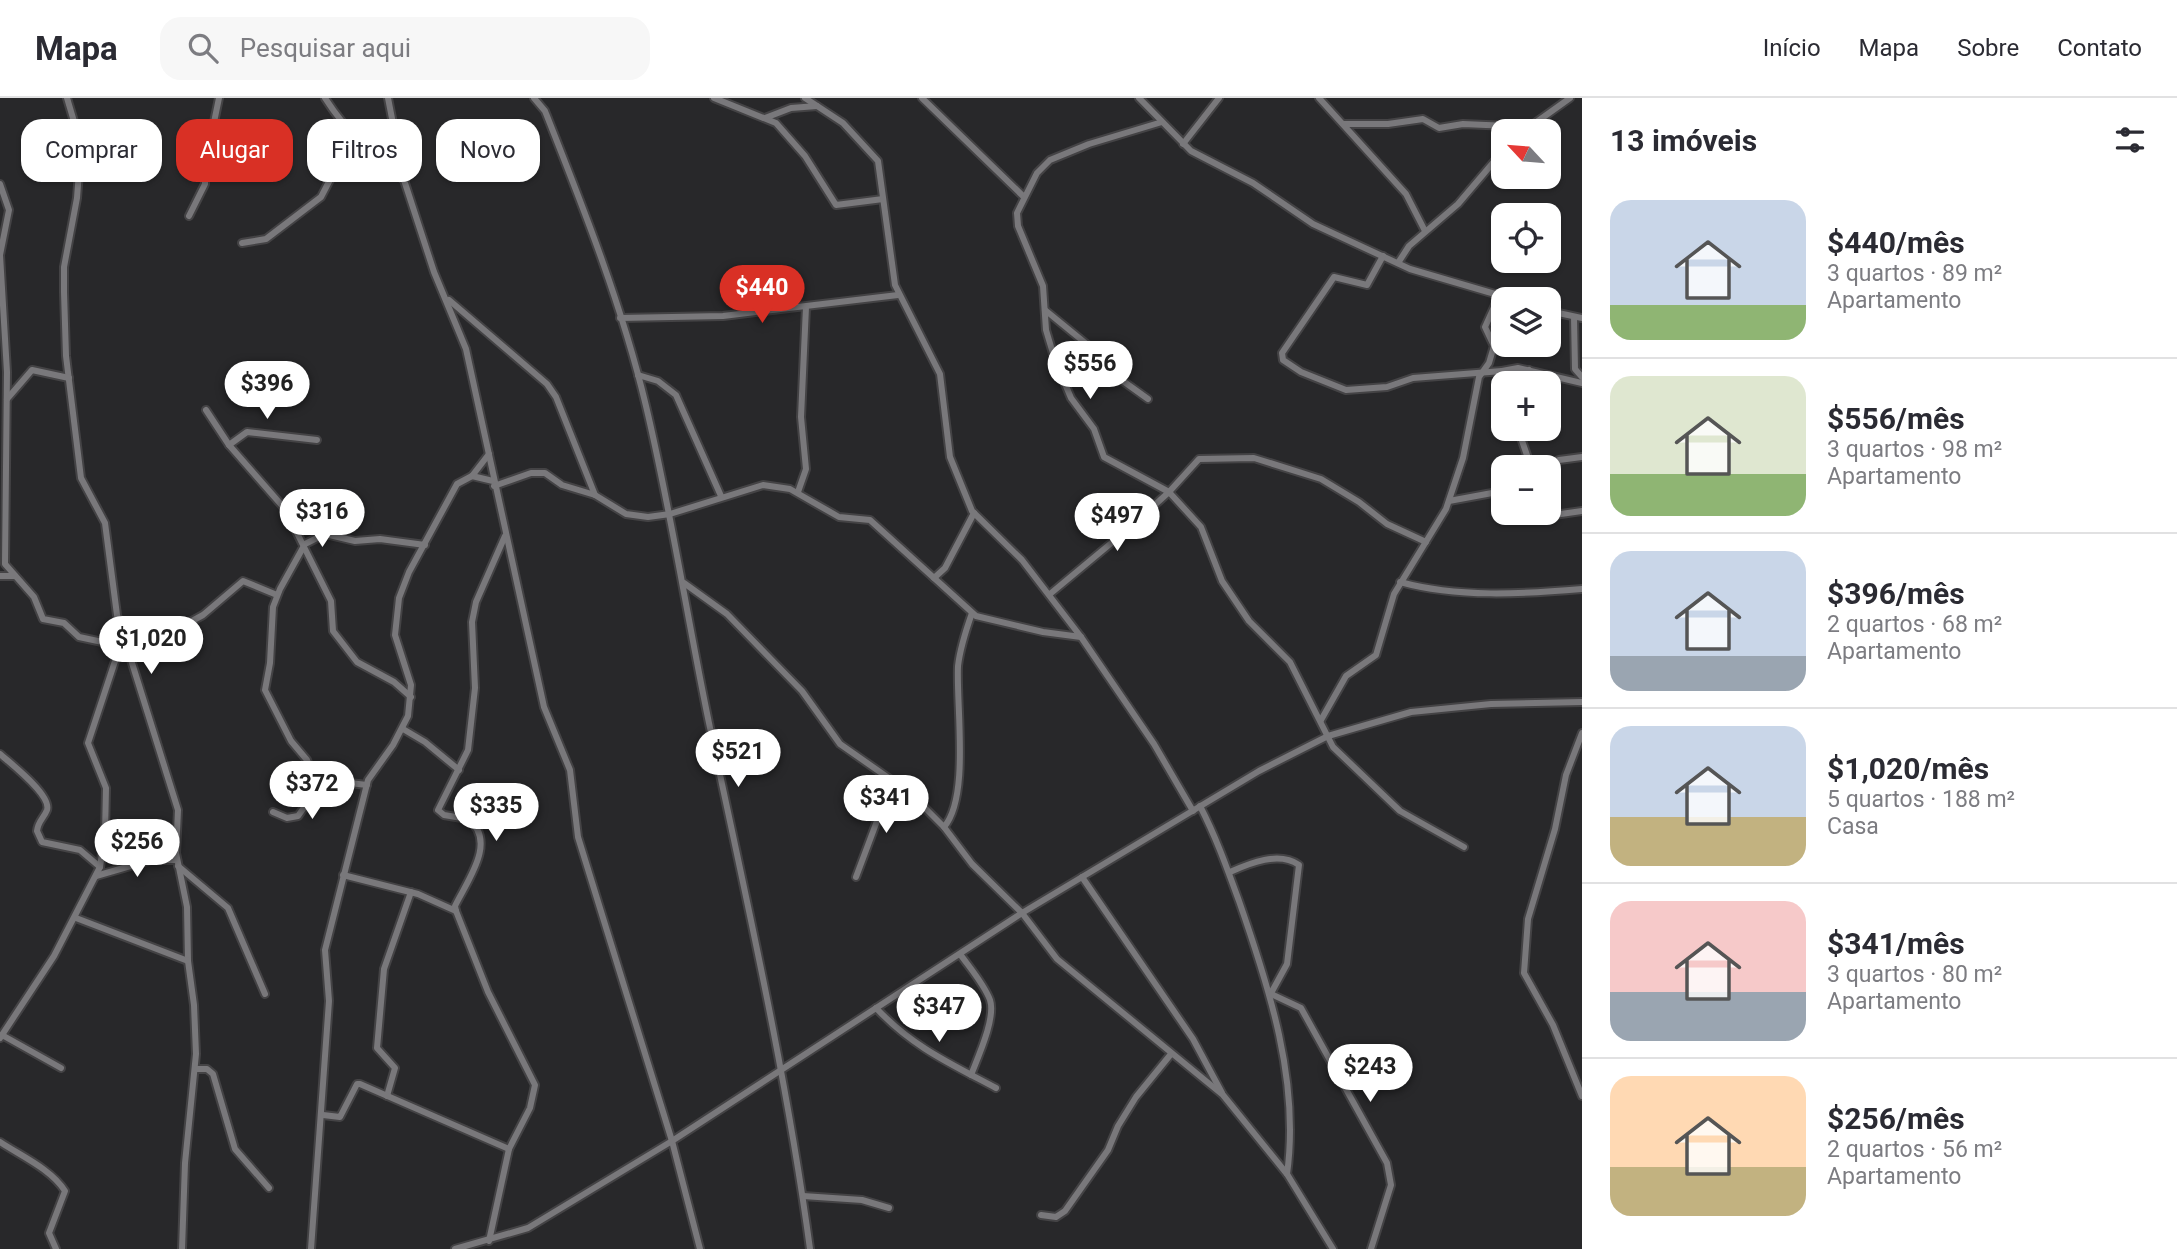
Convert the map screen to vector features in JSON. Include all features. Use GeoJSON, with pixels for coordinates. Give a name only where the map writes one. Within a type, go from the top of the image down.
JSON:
{"type":"FeatureCollection","features":[{"type":"Feature","properties":{"kind":"street"},"geometry":{"type":"LineString","coordinates":[[67,98],[81,145],[77,198],[64,267],[69,378],[81,478],[105,523],[123,644],[176,799],[177,863],[187,907],[196,1069],[185,1163],[182,1249]]}},
{"type":"Feature","properties":{"kind":"street"},"geometry":{"type":"LineString","coordinates":[[189,216],[205,184],[205,166],[219,98]]}},
{"type":"Feature","properties":{"kind":"street"},"geometry":{"type":"LineString","coordinates":[[325,98],[339,119]]}},
{"type":"Feature","properties":{"kind":"street"},"geometry":{"type":"LineString","coordinates":[[388,98],[392,119]]}},
{"type":"Feature","properties":{"kind":"street"},"geometry":{"type":"LineString","coordinates":[[534,98],[545,111],[584,209],[638,375],[670,514],[703,697],[782,1069],[810,1249]]}},
{"type":"Feature","properties":{"kind":"street"},"geometry":{"type":"LineString","coordinates":[[714,98],[776,123],[798,148],[836,205],[883,199]]}},
{"type":"Feature","properties":{"kind":"street"},"geometry":{"type":"LineString","coordinates":[[805,98],[843,123],[878,161],[898,295],[940,374],[950,457],[974,513],[1022,560],[1081,636],[1154,744],[1193,811]]}},
{"type":"Feature","properties":{"kind":"street"},"geometry":{"type":"LineString","coordinates":[[922,98],[1024,197]]}},
{"type":"Feature","properties":{"kind":"street"},"geometry":{"type":"LineString","coordinates":[[1139,98],[1183,144],[1265,190],[1313,224],[1398,264],[1436,278],[1491,292]]}},
{"type":"Feature","properties":{"kind":"street"},"geometry":{"type":"LineString","coordinates":[[1183,144],[1219,98]]}},
{"type":"Feature","properties":{"kind":"street"},"geometry":{"type":"LineString","coordinates":[[1320,98],[1406,194],[1425,231]]}},
{"type":"Feature","properties":{"kind":"street"},"geometry":{"type":"LineString","coordinates":[[1541,119],[1570,98]]}},
{"type":"Feature","properties":{"kind":"street"},"geometry":{"type":"LineString","coordinates":[[765,118],[791,108],[818,106]]}},
{"type":"Feature","properties":{"kind":"street"},"geometry":{"type":"LineString","coordinates":[[1345,124],[1373,125],[1423,119],[1439,128],[1463,124],[1491,126]]}},
{"type":"Feature","properties":{"kind":"street"},"geometry":{"type":"LineString","coordinates":[[1162,122],[1089,144],[1049,160],[1037,173],[1024,197],[1017,213],[1018,226],[1043,286],[1046,330],[1055,360],[1071,398],[1094,429],[1101,453],[1110,462],[1149,478],[1169,492],[1201,527],[1222,581],[1249,621],[1290,662],[1333,747],[1389,802],[1464,848]]}},
{"type":"Feature","properties":{"kind":"street"},"geometry":{"type":"LineString","coordinates":[[1398,264],[1404,252],[1458,204],[1491,165]]}},
{"type":"Feature","properties":{"kind":"street"},"geometry":{"type":"LineString","coordinates":[[242,243],[266,239],[328,188],[330,182]]}},
{"type":"Feature","properties":{"kind":"street"},"geometry":{"type":"LineString","coordinates":[[405,182],[434,272],[466,349],[544,707],[570,770],[576,828],[672,1140],[700,1249]]}},
{"type":"Feature","properties":{"kind":"street"},"geometry":{"type":"LineString","coordinates":[[0,184],[9,210],[0,255],[7,372],[7,513],[4,560],[34,597],[43,619],[64,623],[79,637],[123,644],[181,627],[203,615],[243,581],[277,595]]}},
{"type":"Feature","properties":{"kind":"street"},"geometry":{"type":"LineString","coordinates":[[1383,256],[1367,285],[1334,277],[1282,353],[1283,360],[1301,372],[1346,390],[1387,387],[1413,378],[1491,372]]}},
{"type":"Feature","properties":{"kind":"street"},"geometry":{"type":"LineString","coordinates":[[620,318],[723,316],[898,295]]}},
{"type":"Feature","properties":{"kind":"street"},"geometry":{"type":"LineString","coordinates":[[447,299],[547,384],[556,397],[595,495]]}},
{"type":"Feature","properties":{"kind":"street"},"geometry":{"type":"LineString","coordinates":[[798,492],[806,469],[801,417],[806,307]]}},
{"type":"Feature","properties":{"kind":"street"},"geometry":{"type":"LineString","coordinates":[[1045,310],[1089,346],[1109,371],[1148,399]]}},
{"type":"Feature","properties":{"kind":"street"},"geometry":{"type":"LineString","coordinates":[[1491,314],[1485,327],[1491,340]]}},
{"type":"Feature","properties":{"kind":"street"},"geometry":{"type":"LineString","coordinates":[[1578,317],[1575,369],[1582,377]]}},
{"type":"Feature","properties":{"kind":"street"},"geometry":{"type":"LineString","coordinates":[[1321,720],[1346,676],[1376,655],[1387,611],[1400,582],[1449,501],[1463,458],[1481,372],[1491,356]]}},
{"type":"Feature","properties":{"kind":"street"},"geometry":{"type":"LineString","coordinates":[[6,400],[32,370],[69,378]]}},
{"type":"Feature","properties":{"kind":"street"},"geometry":{"type":"LineString","coordinates":[[1502,371],[1529,370],[1582,383]]}},
{"type":"Feature","properties":{"kind":"street"},"geometry":{"type":"LineString","coordinates":[[638,375],[658,381],[676,395],[721,496]]}},
{"type":"Feature","properties":{"kind":"street"},"geometry":{"type":"LineString","coordinates":[[206,410],[229,445],[280,503],[305,544],[331,601],[333,631],[357,662],[394,682],[411,697]]}},
{"type":"Feature","properties":{"kind":"street"},"geometry":{"type":"LineString","coordinates":[[229,445],[247,432],[317,440]]}},
{"type":"Feature","properties":{"kind":"street"},"geometry":{"type":"LineString","coordinates":[[311,1249],[323,1115],[322,1077],[330,1001],[325,950],[367,785],[373,770],[402,729],[411,697],[409,676],[395,635],[395,621],[409,572],[457,484],[472,476],[489,454]]}},
{"type":"Feature","properties":{"kind":"street"},"geometry":{"type":"LineString","coordinates":[[1561,460],[1582,457]]}},
{"type":"Feature","properties":{"kind":"street"},"geometry":{"type":"LineString","coordinates":[[1049,594],[1169,492],[1199,458],[1254,458],[1321,479],[1359,502],[1387,524],[1426,542]]}},
{"type":"Feature","properties":{"kind":"street"},"geometry":{"type":"LineString","coordinates":[[472,476],[494,484],[539,472],[568,488],[595,495],[626,514],[648,517],[670,514],[763,485],[798,492],[839,517],[870,520],[972,613],[998,623],[1081,636]]}},
{"type":"Feature","properties":{"kind":"street"},"geometry":{"type":"LineString","coordinates":[[1449,501],[1491,493]]}},
{"type":"Feature","properties":{"kind":"street"},"geometry":{"type":"LineString","coordinates":[[1561,514],[1582,511]]}},
{"type":"Feature","properties":{"kind":"street"},"geometry":{"type":"LineString","coordinates":[[934,578],[945,568],[974,513]]}},
{"type":"Feature","properties":{"kind":"street"},"geometry":{"type":"LineString","coordinates":[[273,813],[287,818],[298,816],[313,795],[314,779],[307,760],[291,741],[265,690],[277,595],[305,544],[330,534],[355,541],[380,539],[425,545]]}},
{"type":"Feature","properties":{"kind":"street"},"geometry":{"type":"LineString","coordinates":[[489,1241],[509,1149],[530,1108],[535,1085],[488,992],[456,911],[455,906],[483,843],[473,822],[438,810],[467,750],[475,688],[472,622],[475,602],[505,536]]}},
{"type":"Feature","properties":{"kind":"street"},"geometry":{"type":"LineString","coordinates":[[0,576],[15,576]]}},
{"type":"Feature","properties":{"kind":"street"},"geometry":{"type":"LineString","coordinates":[[1400,582],[1435,591],[1540,593],[1582,589]]}},
{"type":"Feature","properties":{"kind":"street"},"geometry":{"type":"LineString","coordinates":[[684,583],[727,614],[802,691],[840,744],[901,785],[944,827],[972,864],[1022,913],[1057,959],[1223,1095]]}},
{"type":"Feature","properties":{"kind":"street"},"geometry":{"type":"LineString","coordinates":[[944,827],[954,813],[961,727],[958,668],[972,613]]}},
{"type":"Feature","properties":{"kind":"street"},"geometry":{"type":"LineString","coordinates":[[61,1068],[1,1036],[76,918],[100,867],[105,834],[106,788],[89,743],[123,644]]}},
{"type":"Feature","properties":{"kind":"street"},"geometry":{"type":"LineString","coordinates":[[455,1249],[528,1228],[672,1140],[1022,913],[1259,771],[1328,736],[1411,712],[1491,704],[1582,702]]}},
{"type":"Feature","properties":{"kind":"street"},"geometry":{"type":"LineString","coordinates":[[402,729],[425,742],[459,770]]}},
{"type":"Feature","properties":{"kind":"street"},"geometry":{"type":"LineString","coordinates":[[1582,733],[1566,775],[1555,829],[1528,919],[1524,973],[1553,1025],[1582,1096]]}},
{"type":"Feature","properties":{"kind":"street"},"geometry":{"type":"LineString","coordinates":[[0,754],[30,779],[44,800],[47,810],[37,831],[43,842],[80,850],[100,867]]}},
{"type":"Feature","properties":{"kind":"street"},"geometry":{"type":"LineString","coordinates":[[314,779],[367,785]]}},
{"type":"Feature","properties":{"kind":"street"},"geometry":{"type":"LineString","coordinates":[[856,877],[880,813],[901,785]]}},
{"type":"Feature","properties":{"kind":"street"},"geometry":{"type":"LineString","coordinates":[[1200,806],[1230,873],[1270,995],[1291,1115],[1287,1174]]}},
{"type":"Feature","properties":{"kind":"street"},"geometry":{"type":"LineString","coordinates":[[1230,873],[1271,859],[1299,866],[1288,958],[1270,995]]}},
{"type":"Feature","properties":{"kind":"street"},"geometry":{"type":"LineString","coordinates":[[96,876],[151,860],[177,863],[231,914],[265,994]]}},
{"type":"Feature","properties":{"kind":"street"},"geometry":{"type":"LineString","coordinates":[[343,875],[411,892],[456,911]]}},
{"type":"Feature","properties":{"kind":"street"},"geometry":{"type":"LineString","coordinates":[[1082,877],[1193,1039],[1223,1095],[1287,1174],[1333,1249]]}},
{"type":"Feature","properties":{"kind":"street"},"geometry":{"type":"LineString","coordinates":[[387,1096],[395,1069],[377,1048],[384,969],[411,892]]}},
{"type":"Feature","properties":{"kind":"street"},"geometry":{"type":"LineString","coordinates":[[76,918],[188,961]]}},
{"type":"Feature","properties":{"kind":"street"},"geometry":{"type":"LineString","coordinates":[[960,954],[991,1007],[986,1035],[971,1074]]}},
{"type":"Feature","properties":{"kind":"street"},"geometry":{"type":"LineString","coordinates":[[1270,995],[1301,1008],[1387,1163],[1391,1185],[1371,1249]]}},
{"type":"Feature","properties":{"kind":"street"},"geometry":{"type":"LineString","coordinates":[[876,1008],[918,1047],[996,1088]]}},
{"type":"Feature","properties":{"kind":"street"},"geometry":{"type":"LineString","coordinates":[[1041,1215],[1056,1217],[1065,1212],[1111,1147],[1118,1126],[1136,1097],[1171,1054]]}},
{"type":"Feature","properties":{"kind":"street"},"geometry":{"type":"LineString","coordinates":[[196,1069],[207,1069],[213,1074],[235,1149],[269,1188]]}},
{"type":"Feature","properties":{"kind":"street"},"geometry":{"type":"LineString","coordinates":[[323,1115],[340,1117],[358,1083],[509,1149]]}},
{"type":"Feature","properties":{"kind":"street"},"geometry":{"type":"LineString","coordinates":[[0,1142],[51,1175],[65,1191],[50,1229],[55,1249]]}},
{"type":"Feature","properties":{"kind":"street"},"geometry":{"type":"LineString","coordinates":[[803,1196],[862,1200],[889,1208]]}}]}
